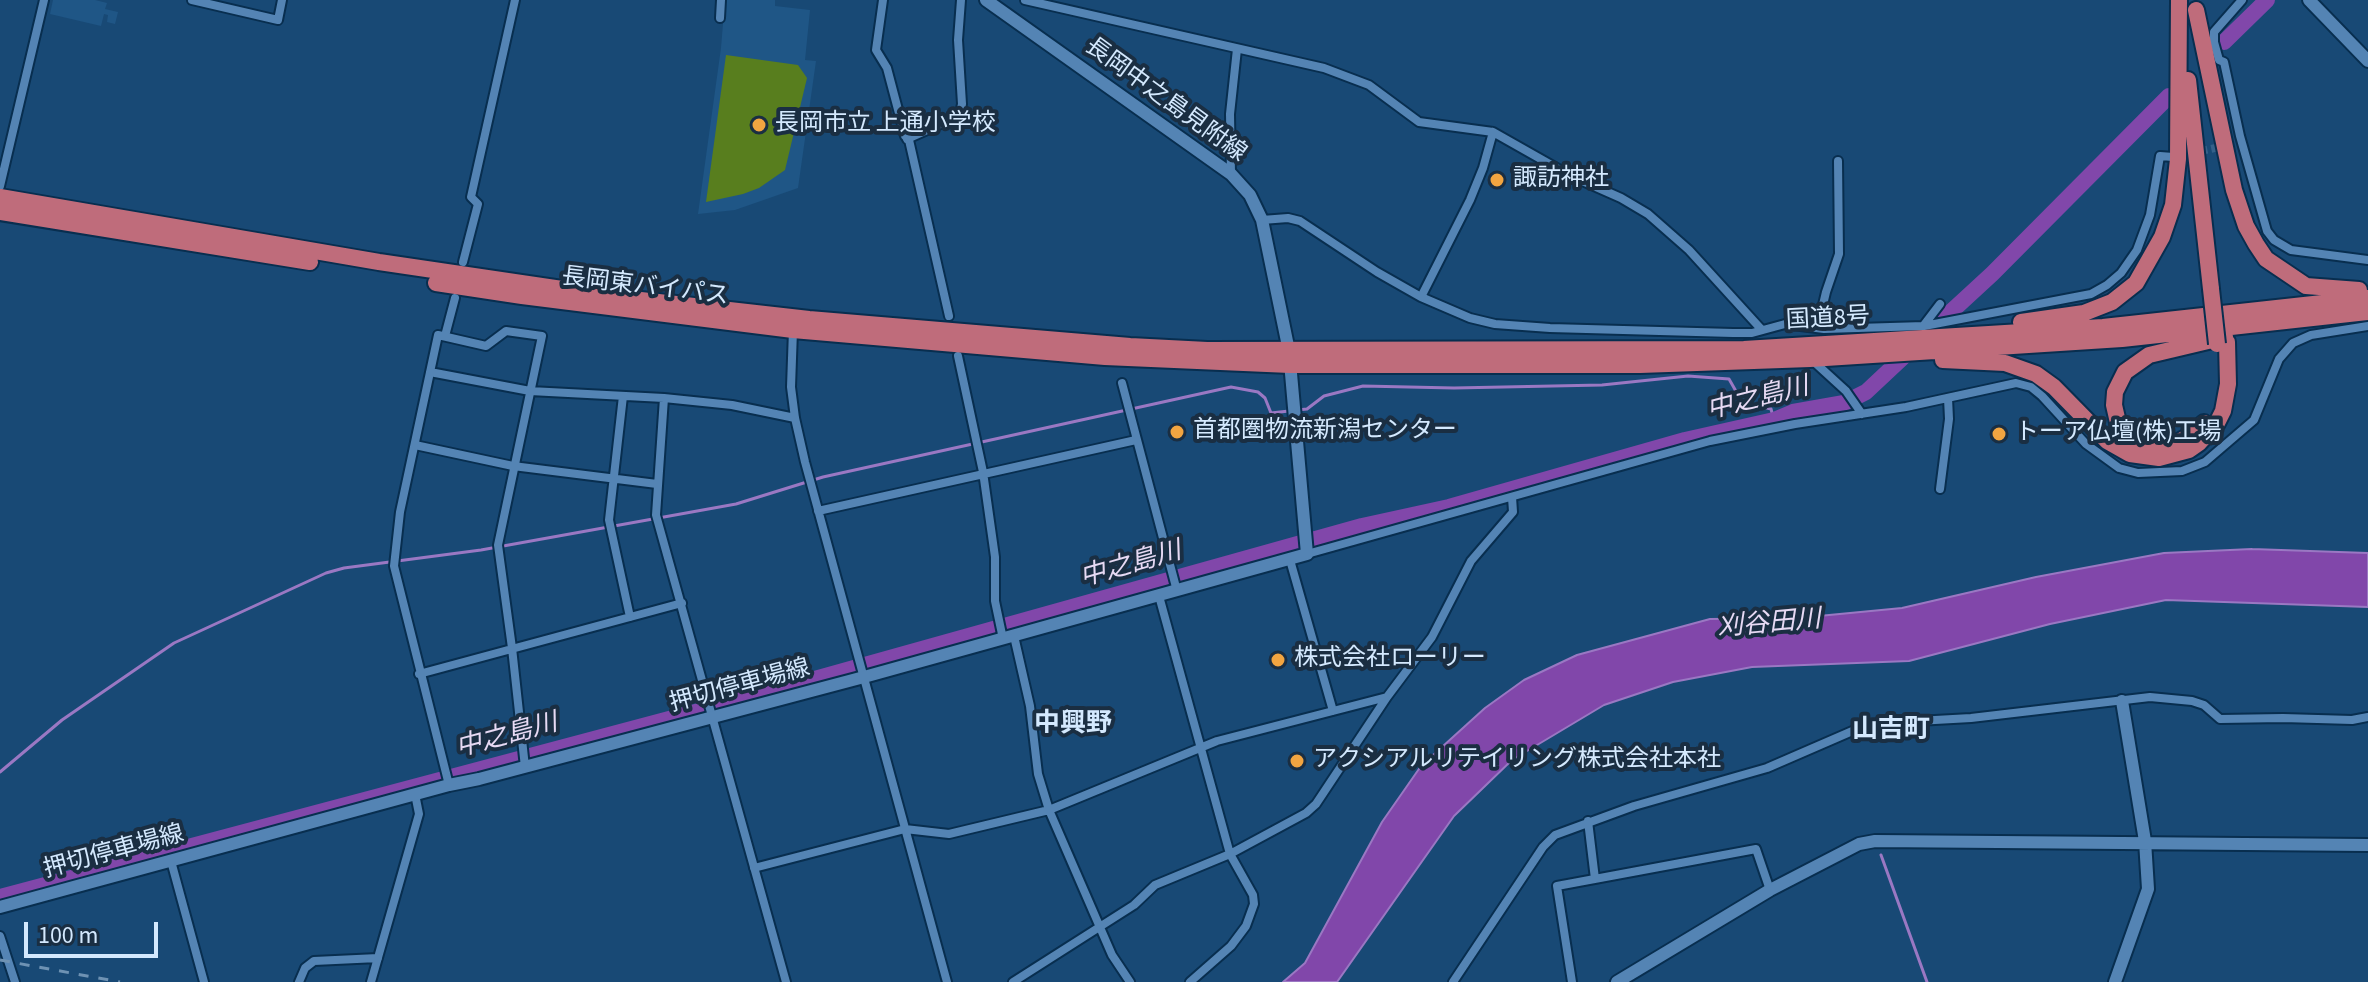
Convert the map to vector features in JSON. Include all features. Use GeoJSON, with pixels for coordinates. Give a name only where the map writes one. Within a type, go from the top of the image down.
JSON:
{"type":"FeatureCollection","features":[{"type":"Feature","properties":{"kind":"highway"},"geometry":{"type":"LineString","coordinates":[[1929,349],[2026,369],[2054,387],[2099,434],[2118,449],[2137,456],[2159,458],[2189,450],[2217,423],[2228,384],[2180,0]]}},
{"type":"Feature","properties":{"kind":"highway"},"geometry":{"type":"LineString","coordinates":[[1929,349],[2084,313],[2112,302],[2136,283],[2162,237],[2173,205],[2178,159],[2180,0]]}},
{"type":"Feature","properties":{"kind":"highway"},"geometry":{"type":"LineString","coordinates":[[2196,5],[2199,98],[2216,289]]}},
{"type":"Feature","properties":{"kind":"highway"},"geometry":{"type":"LineString","coordinates":[[2196,5],[2234,190],[2246,226],[2256,244],[2266,259],[2306,286],[2368,290]]}},
{"type":"Feature","properties":{"kind":"highway","name":"長岡東バイパス"},"geometry":{"type":"LineString","coordinates":[[0,197],[441,272],[699,307],[1290,358]]}},
{"type":"Feature","properties":{"kind":"highway","name":"長岡東バイパス"},"geometry":{"type":"LineString","coordinates":[[0,212],[522,296],[793,330],[1105,357],[1290,358]]}},
{"type":"Feature","properties":{"kind":"highway","name":"国道8号"},"geometry":{"type":"LineString","coordinates":[[1929,349],[2368,298]]}},
{"type":"Feature","properties":{"kind":"highway","name":"国道8号"},"geometry":{"type":"LineString","coordinates":[[1290,358],[1640,365],[1817,358],[2122,339],[2368,312]]}},
{"type":"Feature","properties":{"kind":"highway"},"geometry":{"type":"LineString","coordinates":[[2222,343],[2217,393],[2212,409],[2201,426],[2185,439],[2164,446],[2140,444],[2128,438],[2119,427],[2115,392],[2125,372],[2149,355],[2209,340],[2348,314]]}},
{"type":"Feature","properties":{"kind":"highway","name":"国道8号"},"geometry":{"type":"LineString","coordinates":[[1290,358],[1744,349],[1895,352]]}},
{"type":"Feature","properties":{"kind":"main road","name":"長岡中之島見附線"},"geometry":{"type":"LineString","coordinates":[[986,0],[1231,174],[1250,195],[1262,220],[1290,358]]}},
{"type":"Feature","properties":{"kind":"main road"},"geometry":{"type":"LineString","coordinates":[[2309,0],[2368,61]]}},
{"type":"Feature","properties":{"kind":"main road"},"geometry":{"type":"LineString","coordinates":[[1290,358],[1307,554]]}},
{"type":"Feature","properties":{"kind":"main road","name":"押切停車場線"},"geometry":{"type":"LineString","coordinates":[[0,907],[713,717],[863,669],[1008,638],[1307,554]]}},
{"type":"Feature","properties":{"kind":"main road"},"geometry":{"type":"LineString","coordinates":[[2115,982],[2146,901],[2148,876],[2122,701]]}},
{"type":"Feature","properties":{"kind":"main road"},"geometry":{"type":"LineString","coordinates":[[1617,982],[1770,890],[1859,844],[1875,841],[2368,845]]}},
{"type":"Feature","properties":{"kind":"street"},"geometry":{"type":"LineString","coordinates":[[0,186],[44,0]]}},
{"type":"Feature","properties":{"kind":"street"},"geometry":{"type":"LineString","coordinates":[[192,0],[278,20],[282,0]]}},
{"type":"Feature","properties":{"kind":"street"},"geometry":{"type":"LineString","coordinates":[[463,262],[478,204],[471,197],[515,0]]}},
{"type":"Feature","properties":{"kind":"street"},"geometry":{"type":"LineString","coordinates":[[720,18],[721,0]]}},
{"type":"Feature","properties":{"kind":"street"},"geometry":{"type":"LineString","coordinates":[[883,0],[876,50],[887,68],[907,139],[949,316]]}},
{"type":"Feature","properties":{"kind":"street"},"geometry":{"type":"LineString","coordinates":[[907,139],[960,113],[958,40],[961,0]]}},
{"type":"Feature","properties":{"kind":"street"},"geometry":{"type":"LineString","coordinates":[[1025,0],[1324,68],[1362,81],[1419,122],[1493,132],[1569,175],[1648,214],[1689,250],[1761,329]]}},
{"type":"Feature","properties":{"kind":"street"},"geometry":{"type":"LineString","coordinates":[[2242,0],[2214,32],[2214,42],[2219,60],[2224,62],[2262,220],[2274,240],[2291,250],[2368,260]]}},
{"type":"Feature","properties":{"kind":"street"},"geometry":{"type":"LineString","coordinates":[[1231,174],[1230,114],[1237,49]]}},
{"type":"Feature","properties":{"kind":"street"},"geometry":{"type":"LineString","coordinates":[[1421,297],[1470,200],[1493,132]]}},
{"type":"Feature","properties":{"kind":"street"},"geometry":{"type":"LineString","coordinates":[[2230,144],[2240,136]]}},
{"type":"Feature","properties":{"kind":"street"},"geometry":{"type":"LineString","coordinates":[[1262,220],[1288,218],[1300,221],[1421,297],[1470,318],[1495,324],[1733,333],[1752,333],[1785,324],[1824,329],[1924,326],[2091,294],[2107,285],[2121,273],[2137,250],[2150,215],[2160,156],[2173,157]]}},
{"type":"Feature","properties":{"kind":"street"},"geometry":{"type":"LineString","coordinates":[[1818,326],[1839,254],[1838,161]]}},
{"type":"Feature","properties":{"kind":"street"},"geometry":{"type":"LineString","coordinates":[[445,336],[455,298]]}},
{"type":"Feature","properties":{"kind":"street"},"geometry":{"type":"LineString","coordinates":[[1924,326],[1940,304]]}},
{"type":"Feature","properties":{"kind":"street"},"geometry":{"type":"LineString","coordinates":[[1307,554],[1710,441],[2016,383],[2025,384],[2042,396],[2096,453],[2119,468],[2138,473],[2182,471],[2205,462],[2254,420],[2279,359],[2293,343],[2311,335],[2368,326]]}},
{"type":"Feature","properties":{"kind":"street"},"geometry":{"type":"LineString","coordinates":[[793,330],[791,387],[795,418],[947,982]]}},
{"type":"Feature","properties":{"kind":"street"},"geometry":{"type":"LineString","coordinates":[[449,785],[419,674],[394,558],[400,512],[438,335],[486,346],[506,331],[542,336],[498,545],[525,767]]}},
{"type":"Feature","properties":{"kind":"street"},"geometry":{"type":"LineString","coordinates":[[1635,331],[1635,351]]}},
{"type":"Feature","properties":{"kind":"street"},"geometry":{"type":"LineString","coordinates":[[958,356],[983,472],[995,557],[995,601],[1030,706],[1038,774],[1049,810],[1112,955],[1130,982]]}},
{"type":"Feature","properties":{"kind":"street"},"geometry":{"type":"LineString","coordinates":[[1817,358],[1862,414]]}},
{"type":"Feature","properties":{"kind":"street"},"geometry":{"type":"LineString","coordinates":[[430,372],[530,391],[664,398],[732,405],[795,418]]}},
{"type":"Feature","properties":{"kind":"street"},"geometry":{"type":"LineString","coordinates":[[1122,383],[1177,591]]}},
{"type":"Feature","properties":{"kind":"street"},"geometry":{"type":"LineString","coordinates":[[623,396],[609,520],[630,617]]}},
{"type":"Feature","properties":{"kind":"street"},"geometry":{"type":"LineString","coordinates":[[664,398],[656,515],[786,982]]}},
{"type":"Feature","properties":{"kind":"street"},"geometry":{"type":"LineString","coordinates":[[1940,489],[1949,419],[1948,398]]}},
{"type":"Feature","properties":{"kind":"street"},"geometry":{"type":"LineString","coordinates":[[818,511],[1136,440]]}},
{"type":"Feature","properties":{"kind":"street"},"geometry":{"type":"LineString","coordinates":[[415,445],[513,466],[657,484]]}},
{"type":"Feature","properties":{"kind":"street"},"geometry":{"type":"LineString","coordinates":[[1013,982],[1134,905],[1155,885],[1230,854],[1306,813],[1316,804],[1387,697],[1432,637],[1471,561],[1513,512],[1512,497]]}},
{"type":"Feature","properties":{"kind":"street"},"geometry":{"type":"LineString","coordinates":[[1290,560],[1333,711]]}},
{"type":"Feature","properties":{"kind":"street"},"geometry":{"type":"LineString","coordinates":[[1159,596],[1230,854],[1253,895],[1254,904],[1246,926],[1231,946],[1190,982]]}},
{"type":"Feature","properties":{"kind":"street"},"geometry":{"type":"LineString","coordinates":[[419,674],[682,603]]}},
{"type":"Feature","properties":{"kind":"street"},"geometry":{"type":"LineString","coordinates":[[754,868],[905,829],[949,834],[1049,810],[1217,741],[1387,697]]}},
{"type":"Feature","properties":{"kind":"street"},"geometry":{"type":"LineString","coordinates":[[1453,982],[1543,847],[1555,835],[1588,821],[1767,768],[1857,729],[2150,697],[2192,701],[2204,705],[2220,719],[2352,720],[2368,717]]}},
{"type":"Feature","properties":{"kind":"street"},"geometry":{"type":"LineString","coordinates":[[371,982],[419,814],[415,794]]}},
{"type":"Feature","properties":{"kind":"street"},"geometry":{"type":"LineString","coordinates":[[1588,821],[1595,879]]}},
{"type":"Feature","properties":{"kind":"street"},"geometry":{"type":"LineString","coordinates":[[1572,982],[1557,886],[1756,849],[1770,890]]}},
{"type":"Feature","properties":{"kind":"street"},"geometry":{"type":"LineString","coordinates":[[171,861],[204,982]]}},
{"type":"Feature","properties":{"kind":"street"},"geometry":{"type":"LineString","coordinates":[[0,936],[15,982]]}},
{"type":"Feature","properties":{"kind":"street"},"geometry":{"type":"LineString","coordinates":[[299,982],[305,968],[314,961],[378,958]]}},
{"type":"Feature","properties":{"kind":"shaded area"},"geometry":{"type":"Polygon","coordinates":[[[53,0],[107,3],[105,9],[118,12],[115,24],[107,22],[108,15],[104,14],[101,26],[50,14],[53,0]]]}},
{"type":"Feature","properties":{"kind":"shaded area","name":"長岡市立 上通小学校"},"geometry":{"type":"Polygon","coordinates":[[[725,0],[775,0],[775,6],[810,10],[805,60],[816,61],[798,188],[735,210],[698,214],[721,48],[725,0]]]}},
{"type":"Feature","properties":{"kind":"green space"},"geometry":{"type":"Polygon","coordinates":[[[726,55],[798,65],[807,78],[785,170],[759,188],[706,202],[726,55]]]}},
{"type":"Feature","properties":{"kind":"water","name":"刈谷田川"},"geometry":{"type":"Polygon","coordinates":[[[2252,549],[2368,553],[2368,607],[2166,600],[2050,624],[1909,661],[1752,667],[1673,682],[1604,705],[1512,760],[1454,816],[1337,982],[1283,982],[1305,963],[1382,822],[1421,766],[1485,708],[1524,680],[1577,655],[1710,619],[1798,618],[1902,608],[2036,577],[2164,553],[2252,549]]]}},
{"type":"Feature","properties":{"kind":"waterway","name":"中之島川"},"geometry":{"type":"LineString","coordinates":[[2224,42],[2267,0]]}},
{"type":"Feature","properties":{"kind":"waterway","name":"中之島川"},"geometry":{"type":"LineString","coordinates":[[1929,332],[1992,274],[2169,96]]}},
{"type":"Feature","properties":{"kind":"waterway","name":"中之島川"},"geometry":{"type":"LineString","coordinates":[[0,897],[718,706],[1362,526],[1449,507],[1685,440],[1774,420],[1793,412],[1844,403],[1866,392],[1913,348]]}},
{"type":"Feature","properties":{"kind":"waterway"},"geometry":{"type":"LineString","coordinates":[[1297,410],[1307,409],[1324,396],[1363,386],[1602,385],[1688,376],[1729,379],[1741,400],[1771,409],[1774,420]]}},
{"type":"Feature","properties":{"kind":"waterway"},"geometry":{"type":"LineString","coordinates":[[0,772],[62,720],[174,643],[326,573],[481,550],[736,504],[823,477],[1231,387],[1258,392],[1265,398],[1271,413],[1289,411]]}},
{"type":"Feature","properties":{"kind":"waterway"},"geometry":{"type":"LineString","coordinates":[[1881,855],[1927,982]]}},
{"type":"Feature","properties":{"kind":"tunnel"},"geometry":{"type":"LineString","coordinates":[[2176,156],[2225,146]]}},
{"type":"Feature","properties":{"kind":"railway"},"geometry":{"type":"LineString","coordinates":[[0,960],[120,982]]}},
{"type":"Feature","properties":{"kind":"place","name":"長岡市立 上通小学校"},"geometry":{"type":"Point","coordinates":[759,125]}},
{"type":"Feature","properties":{"kind":"place","name":"諏訪神社"},"geometry":{"type":"Point","coordinates":[1497,180]}},
{"type":"Feature","properties":{"kind":"place","name":"首都圏物流新潟センター"},"geometry":{"type":"Point","coordinates":[1177,432]}},
{"type":"Feature","properties":{"kind":"place","name":"トーア仏壇(株)工場"},"geometry":{"type":"Point","coordinates":[1999,434]}},
{"type":"Feature","properties":{"kind":"place","name":"株式会社ローリー"},"geometry":{"type":"Point","coordinates":[1278,660]}},
{"type":"Feature","properties":{"kind":"place","name":"アクシアルリテイリング株式会社本社"},"geometry":{"type":"Point","coordinates":[1297,761]}},
{"type":"Feature","properties":{"kind":"district","name":"中興野"},"geometry":{"type":"Point","coordinates":[1073,725]}},
{"type":"Feature","properties":{"kind":"district","name":"山吉町"},"geometry":{"type":"Point","coordinates":[1891,731]}}]}
